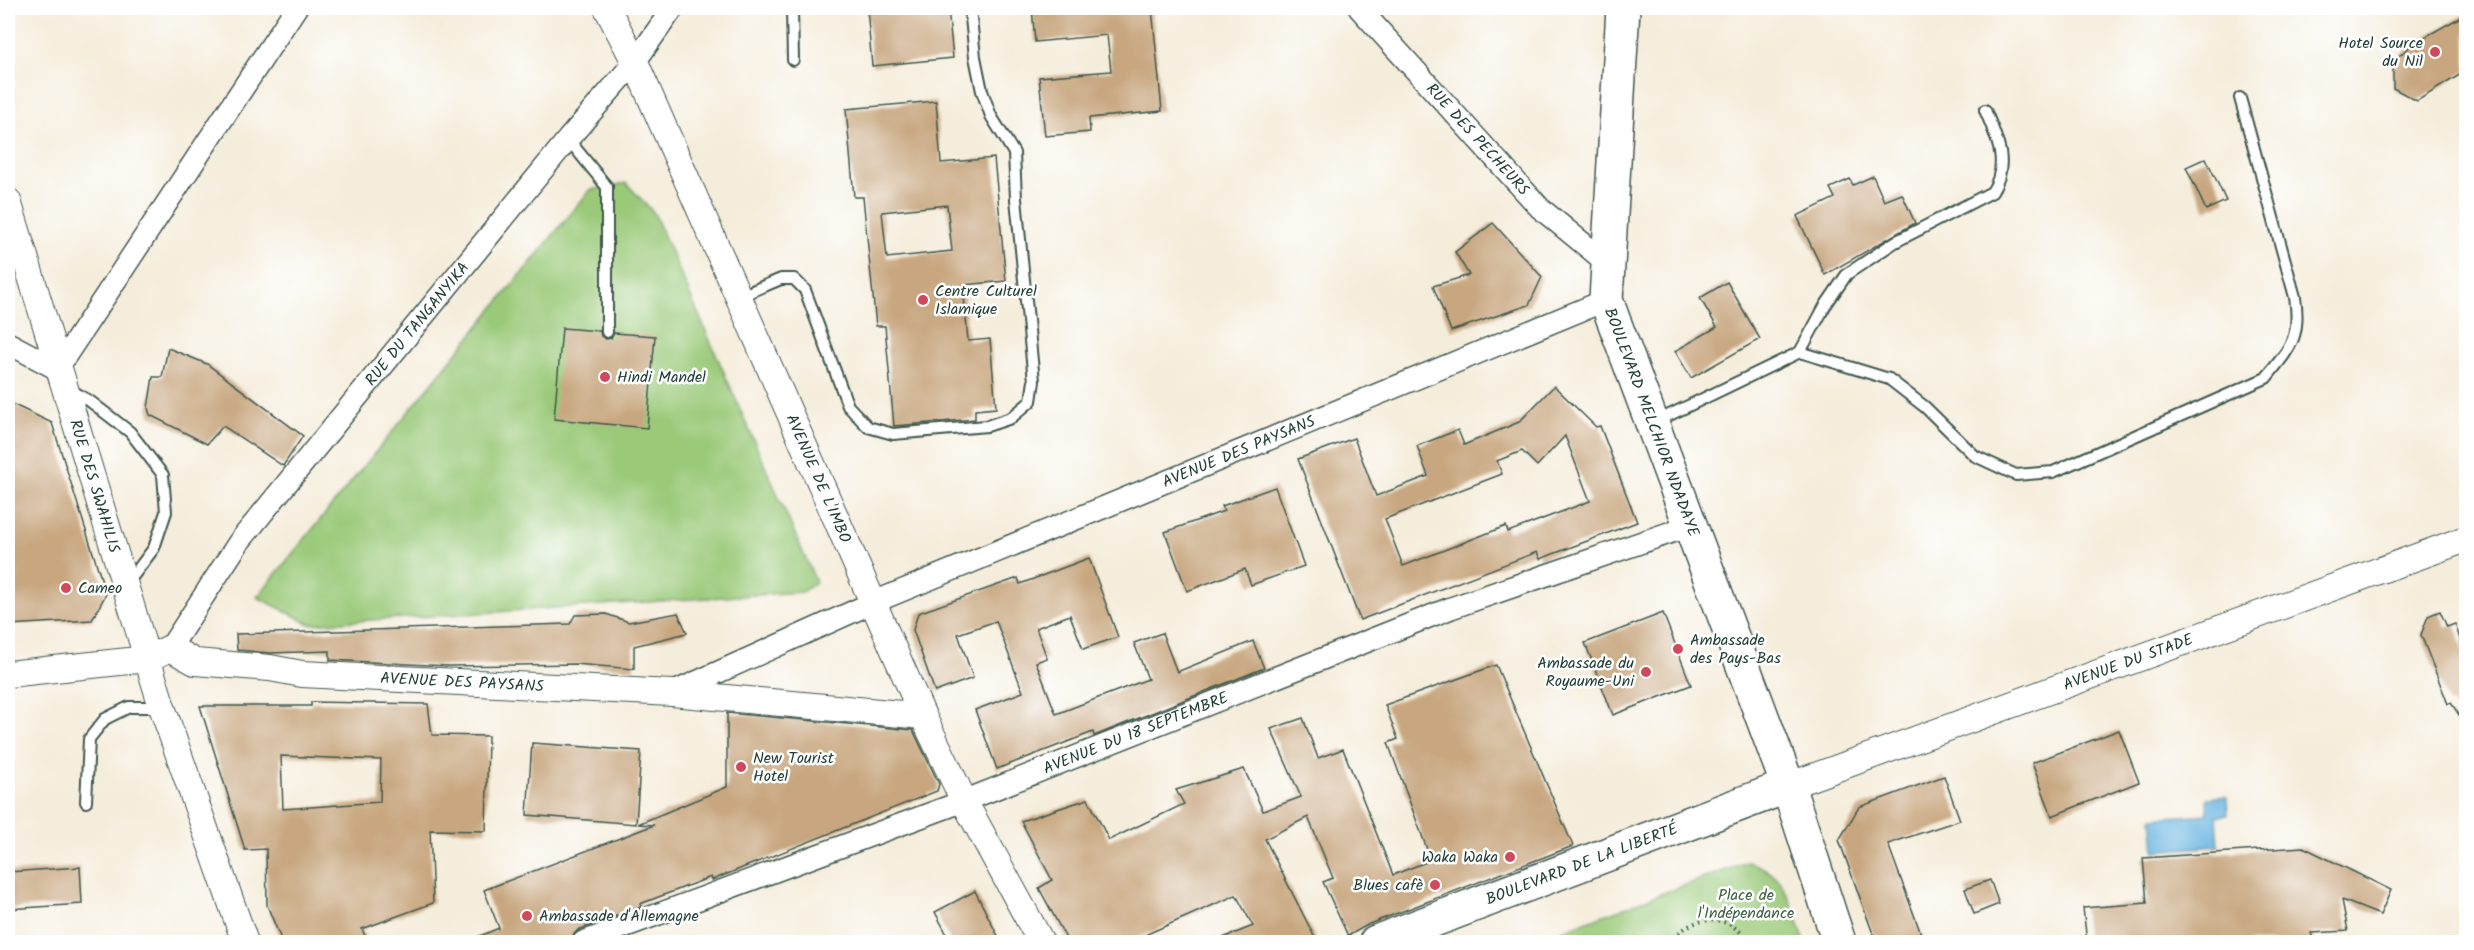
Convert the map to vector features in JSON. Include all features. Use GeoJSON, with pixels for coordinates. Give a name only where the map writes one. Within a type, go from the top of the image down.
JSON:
{"type":"FeatureCollection","features":[{"type":"Feature","properties":{"kind":"main road","name":"BOULEVARD MELCHIOR NDADAYE"},"geometry":{"type":"LineString","coordinates":[[1623,8],[1606,263],[1606,300],[1788,786],[1839,942]]}},
{"type":"Feature","properties":{"kind":"main road","name":"BOULEVARD DE LA LIBERTÉ"},"geometry":{"type":"LineString","coordinates":[[1376,942],[1788,786]]}},
{"type":"Feature","properties":{"kind":"street"},"geometry":{"type":"LineString","coordinates":[[8,343],[59,377],[296,8]]}},
{"type":"Feature","properties":{"kind":"street","name":"AVENUE DE L'IMBO"},"geometry":{"type":"LineString","coordinates":[[608,8],[635,62],[923,716],[964,801],[1041,942]]}},
{"type":"Feature","properties":{"kind":"street","name":"RUE DU TANGANYIKA"},"geometry":{"type":"LineString","coordinates":[[170,648],[239,542],[568,139],[635,62],[673,8]]}},
{"type":"Feature","properties":{"kind":"street","name":"RUE DES PECHEURS"},"geometry":{"type":"LineString","coordinates":[[1359,8],[1540,208],[1606,263]]}},
{"type":"Feature","properties":{"kind":"street","name":"RUE DES SWAHILIS"},"geometry":{"type":"LineString","coordinates":[[8,201],[59,377],[162,707],[245,942]]}},
{"type":"Feature","properties":{"kind":"street","name":"AVENUE DES PAYSANS"},"geometry":{"type":"LineString","coordinates":[[672,693],[872,603],[1606,300]]}},
{"type":"Feature","properties":{"kind":"street","name":"AVENUE DU 18 SEPTEMBRE"},"geometry":{"type":"LineString","coordinates":[[583,942],[964,801],[1451,608],[1689,526]]}},
{"type":"Feature","properties":{"kind":"street","name":"AVENUE DU STADE"},"geometry":{"type":"LineString","coordinates":[[1788,786],[2466,539]]}},
{"type":"Feature","properties":{"kind":"street"},"geometry":{"type":"LineString","coordinates":[[8,674],[147,659],[170,648]]}},
{"type":"Feature","properties":{"kind":"street","name":"AVENUE DES PAYSANS"},"geometry":{"type":"LineString","coordinates":[[170,648],[195,662],[270,668],[302,674],[672,693],[923,716]]}},
{"type":"Feature","properties":{"kind":"lane"},"geometry":{"type":"LineString","coordinates":[[792,8],[793,60]]}},
{"type":"Feature","properties":{"kind":"lane"},"geometry":{"type":"LineString","coordinates":[[738,297],[781,279],[794,279],[805,290],[848,406],[868,427],[893,434],[987,426],[1011,418],[1031,401],[1034,381],[1016,200],[1014,153],[991,116],[982,91],[975,57],[970,8]]}},
{"type":"Feature","properties":{"kind":"lane"},"geometry":{"type":"LineString","coordinates":[[1800,352],[1890,379],[1925,408],[1975,456],[2016,476],[2053,472],[2266,378],[2288,350],[2299,323],[2295,297],[2240,98]]}},
{"type":"Feature","properties":{"kind":"lane"},"geometry":{"type":"LineString","coordinates":[[1652,424],[1800,352],[1825,306],[1847,274],[1895,242],[1992,192],[2001,178],[2002,150],[1985,110]]}},
{"type":"Feature","properties":{"kind":"lane"},"geometry":{"type":"LineString","coordinates":[[568,139],[606,187],[607,332]]}},
{"type":"Feature","properties":{"kind":"lane"},"geometry":{"type":"LineString","coordinates":[[59,377],[129,432],[163,475],[166,512],[154,548],[124,586]]}},
{"type":"Feature","properties":{"kind":"lane"},"geometry":{"type":"LineString","coordinates":[[86,802],[89,739],[105,719],[129,707],[162,707]]}},
{"type":"Feature","properties":{"kind":"path"},"geometry":{"type":"LineString","coordinates":[[1671,942],[1688,925],[1701,920],[1714,920],[1738,930],[1749,942]]}},
{"type":"Feature","properties":{"kind":"green space"},"geometry":{"type":"Polygon","coordinates":[[[626,183],[654,213],[816,582],[802,592],[310,624],[257,597],[590,190],[626,183]]]}},
{"type":"Feature","properties":{"kind":"green space","name":"Place de l'Indépendance"},"geometry":{"type":"Polygon","coordinates":[[[1747,862],[1761,867],[1780,882],[1792,904],[1805,942],[1531,942],[1747,862]]]}},
{"type":"Feature","properties":{"kind":"water"},"geometry":{"type":"Polygon","coordinates":[[[2227,796],[2228,815],[2217,816],[2219,846],[2155,851],[2152,818],[2208,814],[2207,798],[2227,796]]]}},
{"type":"Feature","properties":{"kind":"building"},"geometry":{"type":"Polygon","coordinates":[[[867,8],[948,8],[953,58],[872,66],[867,8]]]}},
{"type":"Feature","properties":{"kind":"building"},"geometry":{"type":"Polygon","coordinates":[[[1032,8],[1079,8],[1080,11],[1152,8],[1162,111],[1089,118],[1090,132],[1045,136],[1039,77],[1111,71],[1107,35],[1035,42],[1032,8]]]}},
{"type":"Feature","properties":{"kind":"building","name":"Hotel Source du Nil"},"geometry":{"type":"Polygon","coordinates":[[[2466,14],[2466,71],[2417,101],[2393,88],[2393,61],[2414,43],[2466,14]]]}},
{"type":"Feature","properties":{"kind":"building"},"geometry":{"type":"Polygon","coordinates":[[[936,101],[941,163],[994,158],[1006,281],[963,285],[968,341],[990,339],[996,408],[975,410],[975,419],[894,426],[885,326],[876,326],[863,197],[854,197],[846,109],[936,101]],[[947,205],[882,212],[887,258],[952,251],[947,205]]]}},
{"type":"Feature","properties":{"kind":"building"},"geometry":{"type":"Polygon","coordinates":[[[2206,158],[2226,201],[2206,210],[2186,167],[2206,158]]]}},
{"type":"Feature","properties":{"kind":"building"},"geometry":{"type":"Polygon","coordinates":[[[1873,176],[1884,201],[1902,194],[1915,223],[1825,275],[1797,216],[1835,198],[1830,188],[1850,179],[1853,185],[1873,176]]]}},
{"type":"Feature","properties":{"kind":"building"},"geometry":{"type":"Polygon","coordinates":[[[1493,223],[1542,277],[1529,305],[1451,331],[1433,286],[1469,275],[1455,252],[1493,223]]]}},
{"type":"Feature","properties":{"kind":"building"},"geometry":{"type":"Polygon","coordinates":[[[1727,282],[1760,339],[1691,378],[1675,351],[1717,327],[1700,298],[1727,282]]]}},
{"type":"Feature","properties":{"kind":"building"},"geometry":{"type":"Polygon","coordinates":[[[562,328],[600,331],[601,336],[606,339],[611,338],[614,333],[655,336],[647,428],[554,419],[562,328]]]}},
{"type":"Feature","properties":{"kind":"building"},"geometry":{"type":"Polygon","coordinates":[[[168,348],[207,364],[303,436],[283,466],[223,426],[207,444],[150,415],[148,408],[153,377],[162,377],[168,348]]]}},
{"type":"Feature","properties":{"kind":"building"},"geometry":{"type":"Polygon","coordinates":[[[1554,386],[1596,427],[1600,426],[1637,522],[1540,559],[1537,552],[1360,620],[1298,459],[1354,438],[1376,496],[1428,476],[1417,446],[1458,430],[1464,445],[1519,422],[1554,386]],[[1565,436],[1537,466],[1522,451],[1497,461],[1502,474],[1385,519],[1403,566],[1506,526],[1508,532],[1590,501],[1565,436]]]}},
{"type":"Feature","properties":{"kind":"building"},"geometry":{"type":"Polygon","coordinates":[[[8,402],[52,423],[106,594],[92,620],[8,625],[8,402]]]}},
{"type":"Feature","properties":{"kind":"building"},"geometry":{"type":"Polygon","coordinates":[[[1275,487],[1304,566],[1251,585],[1245,569],[1187,591],[1165,532],[1224,511],[1222,506],[1275,487]]]}},
{"type":"Feature","properties":{"kind":"building"},"geometry":{"type":"Polygon","coordinates":[[[1089,558],[1118,637],[1083,649],[1070,615],[1036,628],[1047,658],[1036,662],[1056,714],[1148,679],[1134,643],[1162,633],[1177,672],[1253,641],[1264,668],[1094,736],[1093,732],[997,769],[975,710],[1023,692],[996,621],[958,634],[973,678],[935,692],[913,630],[918,613],[1018,578],[1020,584],[1089,558]]]}},
{"type":"Feature","properties":{"kind":"building"},"geometry":{"type":"Polygon","coordinates":[[[2440,611],[2447,627],[2455,624],[2466,657],[2466,725],[2451,703],[2448,704],[2421,635],[2428,616],[2440,611]]]}},
{"type":"Feature","properties":{"kind":"building"},"geometry":{"type":"Polygon","coordinates":[[[678,613],[687,633],[634,646],[634,669],[575,664],[448,666],[330,660],[330,651],[270,653],[237,650],[236,634],[570,624],[575,615],[606,614],[629,622],[678,613]]]}},
{"type":"Feature","properties":{"kind":"building"},"geometry":{"type":"Polygon","coordinates":[[[1663,613],[1691,685],[1613,715],[1585,643],[1663,613]]]}},
{"type":"Feature","properties":{"kind":"building"},"geometry":{"type":"Polygon","coordinates":[[[1496,665],[1573,846],[1369,924],[1348,936],[1323,882],[1333,878],[1308,817],[1265,839],[1317,942],[1213,942],[1253,926],[1236,895],[1129,942],[1068,942],[1039,888],[1052,880],[1021,821],[1088,799],[1109,840],[1184,804],[1176,790],[1244,769],[1263,811],[1301,797],[1271,729],[1303,718],[1318,758],[1343,749],[1393,875],[1431,860],[1388,743],[1398,739],[1385,705],[1496,665]]]}},
{"type":"Feature","properties":{"kind":"building"},"geometry":{"type":"Polygon","coordinates":[[[311,702],[428,704],[432,735],[488,736],[486,831],[430,830],[433,903],[362,929],[366,938],[354,942],[282,942],[267,905],[266,849],[245,850],[200,706],[311,706],[311,702]],[[281,756],[283,809],[380,802],[381,760],[281,756]]]}},
{"type":"Feature","properties":{"kind":"building"},"geometry":{"type":"Polygon","coordinates":[[[727,713],[913,730],[939,784],[937,791],[712,880],[711,877],[640,904],[641,907],[578,930],[567,942],[466,942],[499,928],[484,890],[654,825],[638,824],[727,787],[727,713]]]}},
{"type":"Feature","properties":{"kind":"building"},"geometry":{"type":"Polygon","coordinates":[[[2119,730],[2139,782],[2052,816],[2032,763],[2119,730]]]}},
{"type":"Feature","properties":{"kind":"building"},"geometry":{"type":"Polygon","coordinates":[[[532,743],[641,751],[636,824],[527,815],[532,743]]]}},
{"type":"Feature","properties":{"kind":"building"},"geometry":{"type":"Polygon","coordinates":[[[1944,776],[1960,820],[1888,844],[1924,942],[1876,942],[1839,840],[1859,807],[1944,776]]]}},
{"type":"Feature","properties":{"kind":"building"},"geometry":{"type":"Polygon","coordinates":[[[2303,847],[2391,890],[2380,915],[2342,900],[2348,931],[2311,933],[2314,942],[2087,942],[2083,908],[2147,903],[2143,858],[2303,847]]]}},
{"type":"Feature","properties":{"kind":"building"},"geometry":{"type":"Polygon","coordinates":[[[80,867],[82,904],[8,909],[8,872],[80,867]]]}},
{"type":"Feature","properties":{"kind":"building"},"geometry":{"type":"Polygon","coordinates":[[[1990,880],[1999,904],[1974,914],[1965,889],[1990,880]]]}},
{"type":"Feature","properties":{"kind":"building"},"geometry":{"type":"Polygon","coordinates":[[[975,891],[1001,942],[951,942],[935,912],[975,891]]]}},
{"type":"Feature","properties":{"kind":"place","name":"Hotel Source du Nil"},"geometry":{"type":"Point","coordinates":[2435,52]}},
{"type":"Feature","properties":{"kind":"place","name":"Centre Culturel Islamique"},"geometry":{"type":"Point","coordinates":[923,300]}},
{"type":"Feature","properties":{"kind":"place","name":"Hindi Mandel"},"geometry":{"type":"Point","coordinates":[605,377]}},
{"type":"Feature","properties":{"kind":"place","name":"Cameo"},"geometry":{"type":"Point","coordinates":[66,588]}},
{"type":"Feature","properties":{"kind":"place","name":"Ambassade des Pays-Bas"},"geometry":{"type":"Point","coordinates":[1678,649]}},
{"type":"Feature","properties":{"kind":"place","name":"Ambassade du Royaume-Uni"},"geometry":{"type":"Point","coordinates":[1646,672]}},
{"type":"Feature","properties":{"kind":"place","name":"New Tourist Hotel"},"geometry":{"type":"Point","coordinates":[741,767]}},
{"type":"Feature","properties":{"kind":"place","name":"Waka Waka"},"geometry":{"type":"Point","coordinates":[1510,857]}},
{"type":"Feature","properties":{"kind":"place","name":"Blues cafè"},"geometry":{"type":"Point","coordinates":[1435,885]}},
{"type":"Feature","properties":{"kind":"place","name":"Ambassade d'Allemagne"},"geometry":{"type":"Point","coordinates":[527,916]}}]}
